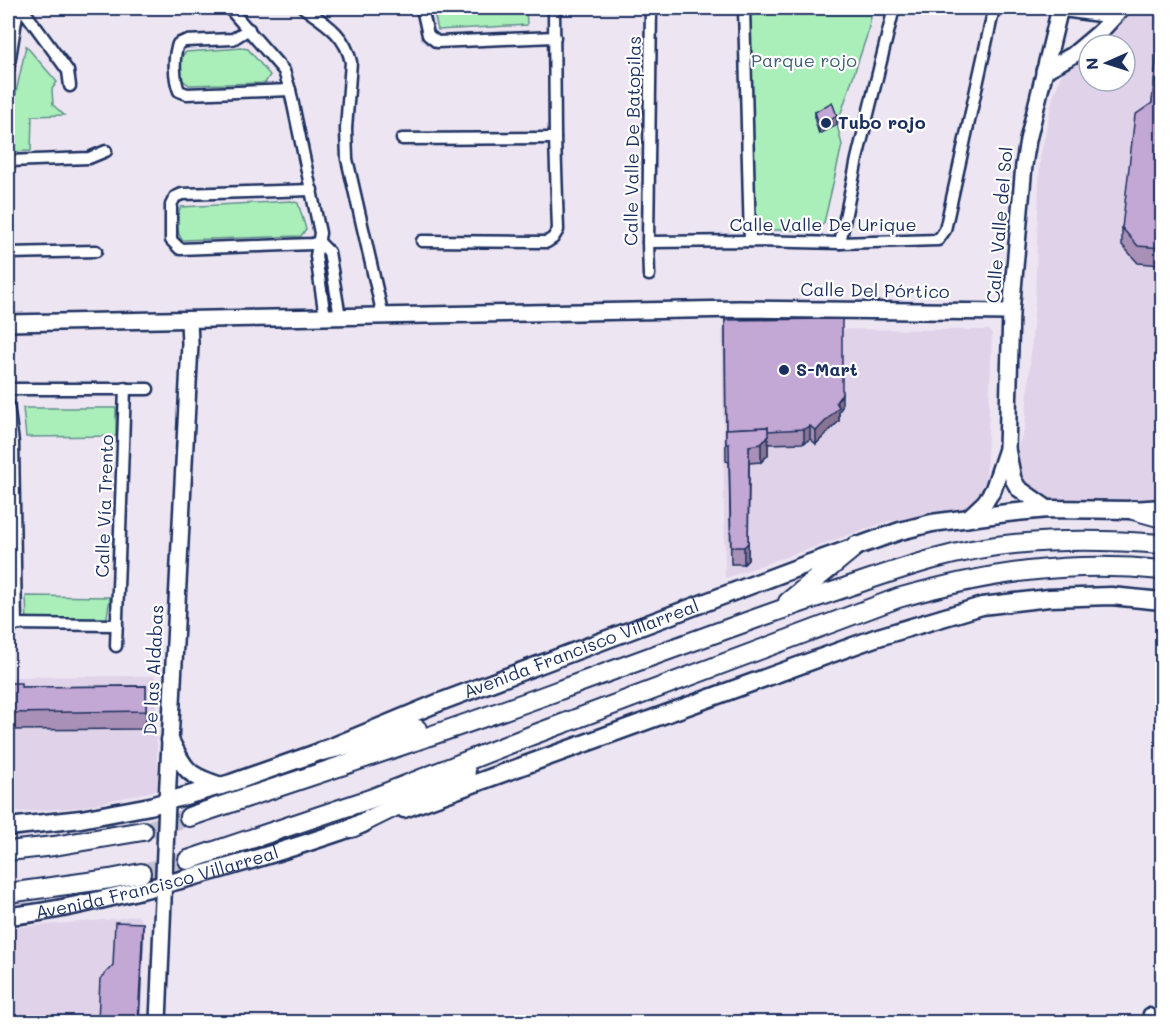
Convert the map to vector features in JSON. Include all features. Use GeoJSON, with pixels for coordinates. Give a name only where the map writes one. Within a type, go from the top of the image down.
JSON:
{"type":"FeatureCollection","features":[{"type":"Feature","properties":{"kind":"highway"},"geometry":{"type":"LineString","coordinates":[[1133,510],[1162,518]]}},
{"type":"Feature","properties":{"kind":"highway","name":"Avenida Francisco Villarreal"},"geometry":{"type":"LineString","coordinates":[[189,817],[521,704],[777,610],[907,567],[955,554],[1013,544],[1083,541],[1162,544]]}},
{"type":"Feature","properties":{"kind":"highway"},"geometry":{"type":"LineString","coordinates":[[777,610],[856,546]]}},
{"type":"Feature","properties":{"kind":"highway","name":"Avenida Francisco Villarreal"},"geometry":{"type":"LineString","coordinates":[[188,860],[370,799],[530,736],[888,602],[954,582],[1009,572],[1068,567],[1162,570]]}},
{"type":"Feature","properties":{"kind":"highway"},"geometry":{"type":"LineString","coordinates":[[322,751],[521,704]]}},
{"type":"Feature","properties":{"kind":"highway"},"geometry":{"type":"LineString","coordinates":[[352,828],[457,777],[530,736]]}},
{"type":"Feature","properties":{"kind":"highway"},"geometry":{"type":"LineString","coordinates":[[8,851],[54,846],[142,831]]}},
{"type":"Feature","properties":{"kind":"highway","name":"Avenida Francisco Villarreal"},"geometry":{"type":"LineString","coordinates":[[8,893],[141,873]]}},
{"type":"Feature","properties":{"kind":"main road","name":"Avenida Francisco Villarreal"},"geometry":{"type":"LineString","coordinates":[[8,828],[81,819],[167,802],[221,786],[322,751],[440,702],[856,546],[921,525],[1048,509],[1162,508]]}},
{"type":"Feature","properties":{"kind":"main road","name":"Avenida Francisco Villarreal"},"geometry":{"type":"LineString","coordinates":[[8,916],[32,914],[164,885],[308,843],[928,621],[982,606],[1049,598],[1111,596],[1162,601]]}},
{"type":"Feature","properties":{"kind":"main road"},"geometry":{"type":"LineString","coordinates":[[170,740],[185,769],[197,778],[221,786]]}},
{"type":"Feature","properties":{"kind":"street"},"geometry":{"type":"LineString","coordinates":[[8,70],[20,8]]}},
{"type":"Feature","properties":{"kind":"street"},"geometry":{"type":"LineString","coordinates":[[20,8],[68,70],[70,86]]}},
{"type":"Feature","properties":{"kind":"street"},"geometry":{"type":"LineString","coordinates":[[229,8],[284,72],[290,90],[320,233],[316,256],[333,317]]}},
{"type":"Feature","properties":{"kind":"street"},"geometry":{"type":"LineString","coordinates":[[304,8],[336,31],[348,51],[351,62],[346,129],[347,159],[383,316]]}},
{"type":"Feature","properties":{"kind":"street"},"geometry":{"type":"LineString","coordinates":[[422,8],[428,35],[437,42],[555,37]]}},
{"type":"Feature","properties":{"kind":"street"},"geometry":{"type":"LineString","coordinates":[[422,241],[547,242],[558,230],[554,8]]}},
{"type":"Feature","properties":{"kind":"street","name":"Calle Valle De Batopilas"},"geometry":{"type":"LineString","coordinates":[[649,275],[651,8]]}},
{"type":"Feature","properties":{"kind":"street"},"geometry":{"type":"LineString","coordinates":[[744,8],[750,241]]}},
{"type":"Feature","properties":{"kind":"street"},"geometry":{"type":"LineString","coordinates":[[840,243],[859,150],[894,8]]}},
{"type":"Feature","properties":{"kind":"street","name":"Calle Valle De Urique"},"geometry":{"type":"LineString","coordinates":[[648,242],[840,243],[933,242],[938,240],[944,234],[994,8]]}},
{"type":"Feature","properties":{"kind":"street"},"geometry":{"type":"LineString","coordinates":[[1059,8],[1103,14],[1121,8]]}},
{"type":"Feature","properties":{"kind":"street","name":"Calle Valle del Sol"},"geometry":{"type":"LineString","coordinates":[[1048,509],[1018,488],[1013,479],[1007,449],[1011,312],[1024,165],[1059,8]]}},
{"type":"Feature","properties":{"kind":"street"},"geometry":{"type":"LineString","coordinates":[[1044,71],[1073,55],[1099,33],[1121,8]]}},
{"type":"Feature","properties":{"kind":"street"},"geometry":{"type":"LineString","coordinates":[[249,29],[233,39],[185,41],[178,44],[175,51],[176,83],[179,91],[187,94],[290,90]]}},
{"type":"Feature","properties":{"kind":"street"},"geometry":{"type":"LineString","coordinates":[[402,139],[555,138]]}},
{"type":"Feature","properties":{"kind":"street"},"geometry":{"type":"LineString","coordinates":[[8,161],[88,158],[106,151]]}},
{"type":"Feature","properties":{"kind":"street"},"geometry":{"type":"LineString","coordinates":[[312,190],[182,194],[175,197],[171,205],[171,240],[180,249],[319,242]]}},
{"type":"Feature","properties":{"kind":"street"},"geometry":{"type":"LineString","coordinates":[[8,253],[96,251]]}},
{"type":"Feature","properties":{"kind":"street","name":"Calle Del Pórtico"},"geometry":{"type":"LineString","coordinates":[[8,323],[739,309],[1011,312]]}},
{"type":"Feature","properties":{"kind":"street","name":"De las Aldabas"},"geometry":{"type":"LineString","coordinates":[[158,1023],[190,344],[189,320]]}},
{"type":"Feature","properties":{"kind":"street","name":"Calle Vía Trento"},"geometry":{"type":"LineString","coordinates":[[116,646],[125,388]]}},
{"type":"Feature","properties":{"kind":"street"},"geometry":{"type":"LineString","coordinates":[[8,389],[148,389]]}},
{"type":"Feature","properties":{"kind":"street"},"geometry":{"type":"LineString","coordinates":[[8,404],[13,443],[12,625],[117,625]]}},
{"type":"Feature","properties":{"kind":"street","name":"Calle Valle del Sol"},"geometry":{"type":"LineString","coordinates":[[967,519],[985,502],[993,490],[1007,449]]}},
{"type":"Feature","properties":{"kind":"street"},"geometry":{"type":"LineString","coordinates":[[1149,1014],[1160,1023]]}},
{"type":"Feature","properties":{"kind":"shaded area"},"geometry":{"type":"Polygon","coordinates":[[[1139,8],[1162,8],[1162,499],[1144,502],[1047,500],[1023,483],[1017,470],[1016,451],[1025,428],[1035,302],[1040,158],[1053,98],[1063,70],[1077,59],[1077,93],[1137,93],[1137,33],[1108,33],[1139,8]]]}},
{"type":"Feature","properties":{"kind":"shaded area"},"geometry":{"type":"Polygon","coordinates":[[[722,329],[989,330],[992,334],[986,481],[970,507],[886,522],[725,578],[722,329]]]}},
{"type":"Feature","properties":{"kind":"shaded area"},"geometry":{"type":"Polygon","coordinates":[[[155,676],[158,790],[81,807],[8,813],[8,677],[155,676]]]}},
{"type":"Feature","properties":{"kind":"shaded area"},"geometry":{"type":"Polygon","coordinates":[[[137,915],[145,925],[141,1022],[8,1022],[8,928],[116,919],[137,915]]]}},
{"type":"Feature","properties":{"kind":"green space"},"geometry":{"type":"Polygon","coordinates":[[[526,8],[527,25],[438,30],[433,9],[526,8]]]}},
{"type":"Feature","properties":{"kind":"green space","name":"Parque rojo"},"geometry":{"type":"Polygon","coordinates":[[[750,8],[873,8],[867,35],[837,125],[842,145],[824,223],[818,230],[754,230],[750,8]]]}},
{"type":"Feature","properties":{"kind":"green space"},"geometry":{"type":"Polygon","coordinates":[[[26,46],[57,82],[52,89],[53,105],[64,115],[32,116],[31,151],[8,152],[9,125],[26,46]]]}},
{"type":"Feature","properties":{"kind":"green space"},"geometry":{"type":"Polygon","coordinates":[[[248,49],[270,75],[265,83],[189,85],[181,79],[181,57],[186,52],[248,49]]]}},
{"type":"Feature","properties":{"kind":"green space"},"geometry":{"type":"Polygon","coordinates":[[[291,201],[298,203],[306,229],[301,236],[182,240],[179,233],[178,219],[181,207],[291,201]]]}},
{"type":"Feature","properties":{"kind":"green space"},"geometry":{"type":"Polygon","coordinates":[[[23,408],[116,408],[116,436],[26,437],[23,408]]]}},
{"type":"Feature","properties":{"kind":"green space"},"geometry":{"type":"Polygon","coordinates":[[[26,596],[110,597],[106,623],[27,624],[26,596]]]}},
{"type":"Feature","properties":{"kind":"building"},"geometry":{"type":"Polygon","coordinates":[[[1161,11],[1162,248],[1138,246],[1122,228],[1135,115],[1152,103],[1161,11]]]}},
{"type":"Feature","properties":{"kind":"building"},"geometry":{"type":"Polygon","coordinates":[[[832,102],[837,116],[819,125],[815,112],[832,102]]]}},
{"type":"Feature","properties":{"kind":"building","name":"S-Mart"},"geometry":{"type":"Polygon","coordinates":[[[842,319],[842,394],[836,402],[839,407],[816,431],[810,426],[804,429],[768,431],[768,427],[726,429],[726,433],[725,320],[842,319]]]}},
{"type":"Feature","properties":{"kind":"building"},"geometry":{"type":"Polygon","coordinates":[[[768,427],[768,437],[761,444],[749,446],[748,543],[744,547],[731,547],[729,444],[726,444],[726,429],[768,427]]]}},
{"type":"Feature","properties":{"kind":"building"},"geometry":{"type":"Polygon","coordinates":[[[8,670],[9,683],[21,683],[21,687],[146,686],[146,711],[8,713],[8,670]]]}},
{"type":"Feature","properties":{"kind":"building"},"geometry":{"type":"Polygon","coordinates":[[[115,922],[143,923],[138,1023],[98,1021],[100,979],[113,965],[115,922]]]}},
{"type":"Feature","properties":{"kind":"building"},"geometry":{"type":"Polygon","coordinates":[[[8,947],[11,947],[9,971],[8,971],[8,947]]]}},
{"type":"Feature","properties":{"kind":"tunnel"},"geometry":{"type":"LineString","coordinates":[[143,831],[189,817]]}},
{"type":"Feature","properties":{"kind":"tunnel"},"geometry":{"type":"LineString","coordinates":[[141,873],[188,860]]}},
{"type":"Feature","properties":{"kind":"place","name":"Tubo rojo"},"geometry":{"type":"Point","coordinates":[826,123]}},
{"type":"Feature","properties":{"kind":"place","name":"S-Mart"},"geometry":{"type":"Point","coordinates":[784,370]}}]}
